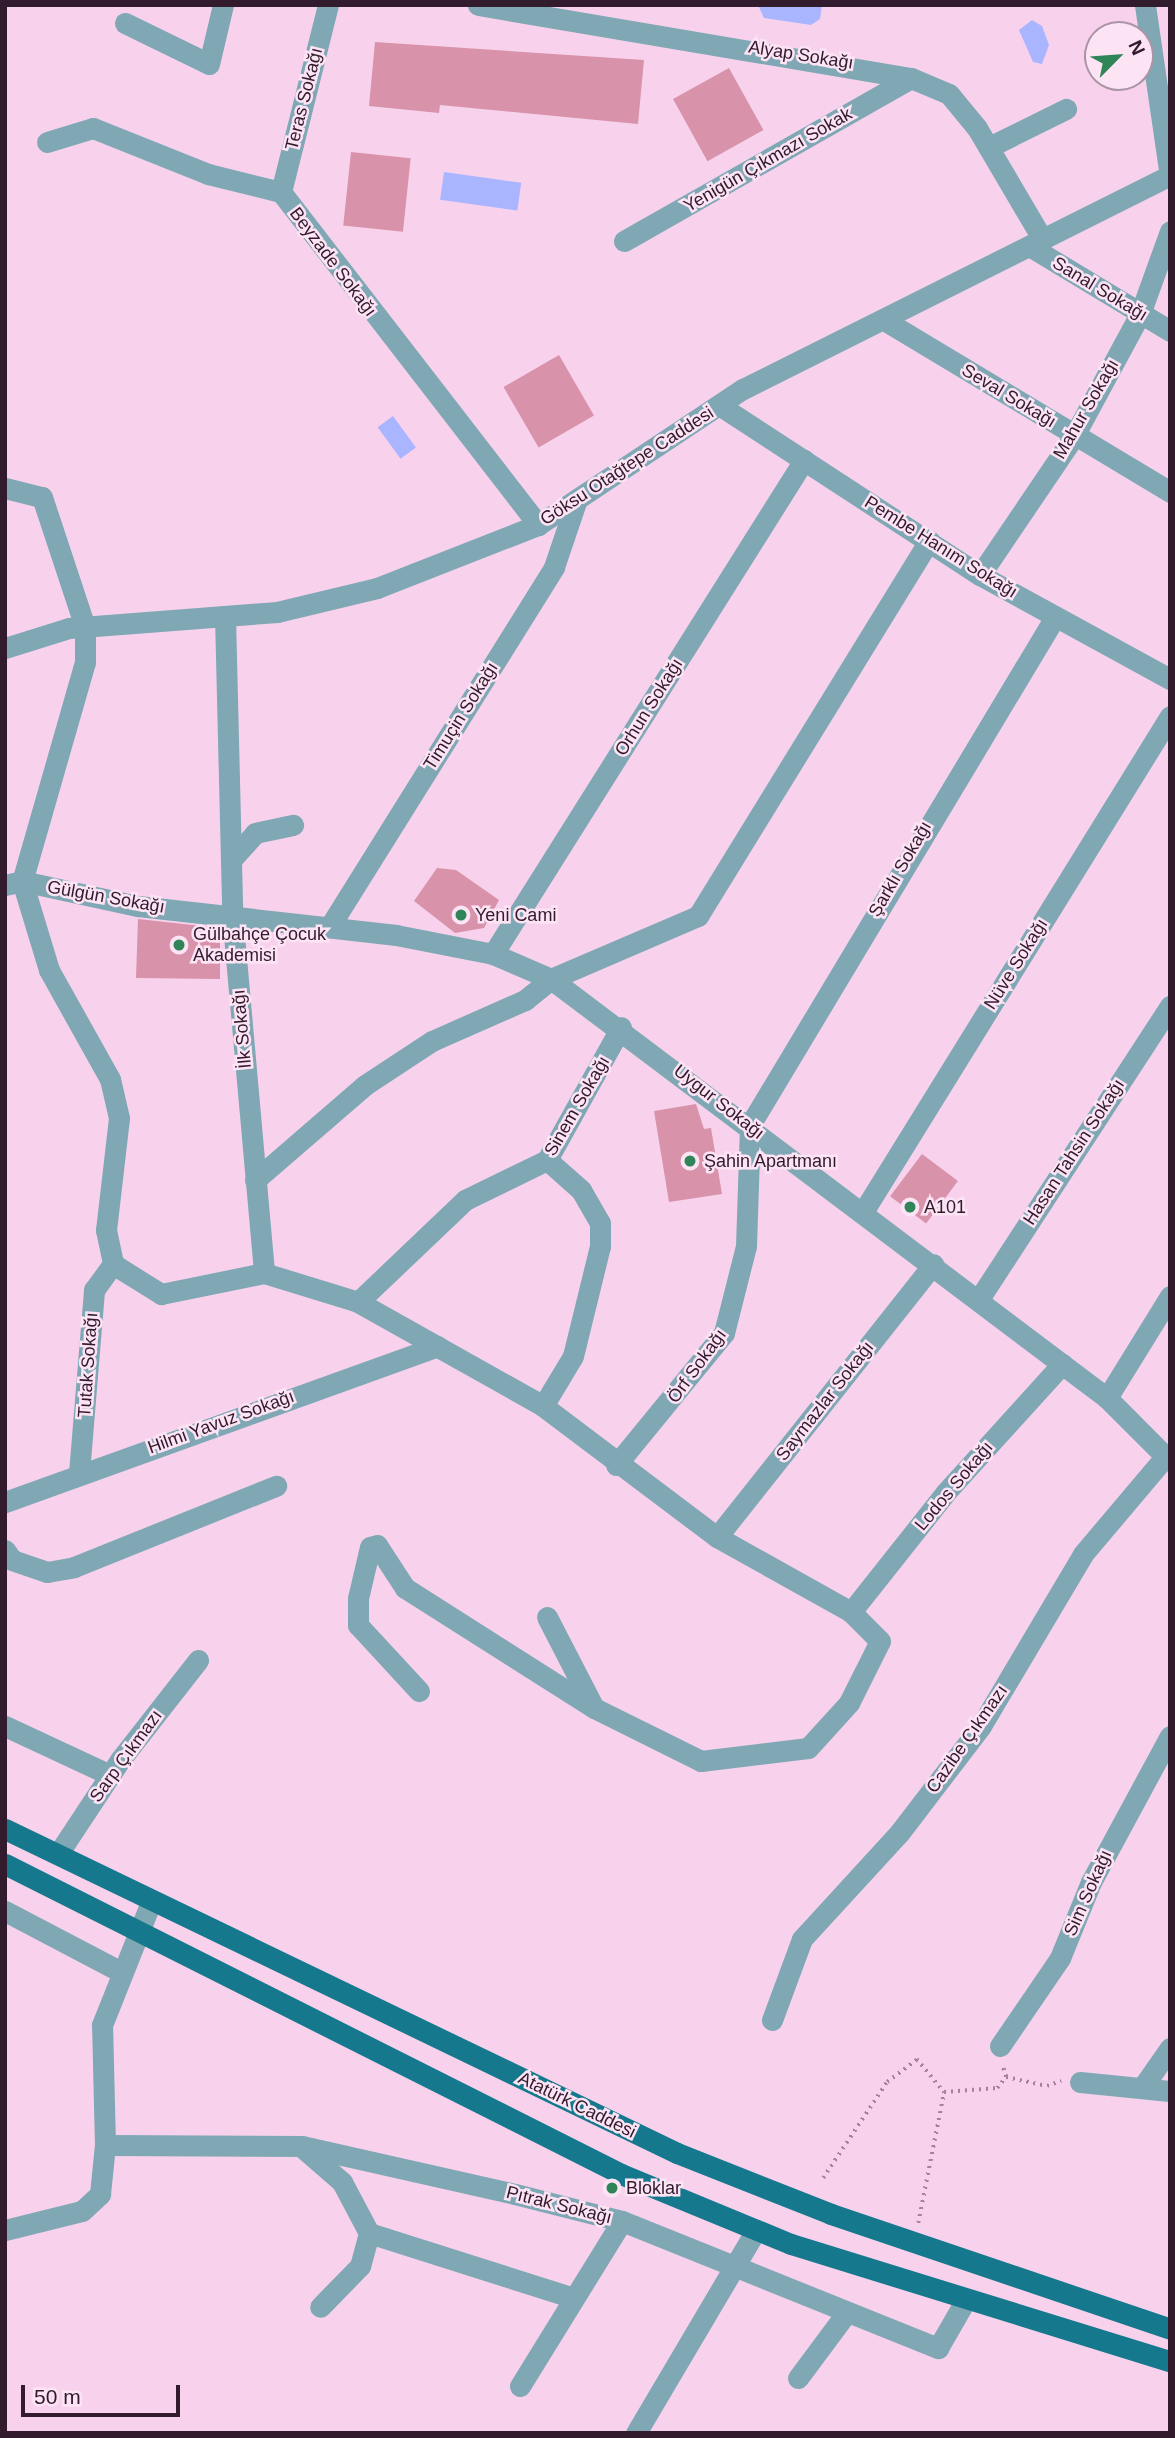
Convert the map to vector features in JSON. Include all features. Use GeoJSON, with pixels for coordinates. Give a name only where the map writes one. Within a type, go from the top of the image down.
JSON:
{"type":"FeatureCollection","features":[{"type":"Feature","properties":{"kind":"main road","name":"Atatürk Caddesi"},"geometry":{"type":"LineString","coordinates":[[5,1829],[677,2153],[818,2209],[1170,2329]]}},
{"type":"Feature","properties":{"kind":"main road"},"geometry":{"type":"LineString","coordinates":[[5,1864],[621,2174],[756,2230],[965,2301],[1170,2361]]}},
{"type":"Feature","properties":{"kind":"street"},"geometry":{"type":"LineString","coordinates":[[125,23],[209,64],[223,5]]}},
{"type":"Feature","properties":{"kind":"street","name":"Teras Sokağı"},"geometry":{"type":"LineString","coordinates":[[281,192],[328,5]]}},
{"type":"Feature","properties":{"kind":"street","name":"Alyap Sokağı"},"geometry":{"type":"LineString","coordinates":[[478,5],[911,78],[948,94],[989,148],[1037,243]]}},
{"type":"Feature","properties":{"kind":"street"},"geometry":{"type":"LineString","coordinates":[[1145,5],[1170,176]]}},
{"type":"Feature","properties":{"kind":"street","name":"Yenigün Çıkmazı Sokak"},"geometry":{"type":"LineString","coordinates":[[624,241],[911,78]]}},
{"type":"Feature","properties":{"kind":"street"},"geometry":{"type":"LineString","coordinates":[[989,148],[1066,109]]}},
{"type":"Feature","properties":{"kind":"street","name":"Beyzade Sokağı"},"geometry":{"type":"LineString","coordinates":[[47,142],[93,128],[208,174],[281,192],[538,525]]}},
{"type":"Feature","properties":{"kind":"street","name":"Göksu Otağtepe Caddesi"},"geometry":{"type":"LineString","coordinates":[[5,648],[85,627],[277,612],[377,588],[538,525],[719,405],[1170,176]]}},
{"type":"Feature","properties":{"kind":"street","name":"Mahur Sokağı"},"geometry":{"type":"LineString","coordinates":[[980,575],[1074,436],[1140,314],[1170,231]]}},
{"type":"Feature","properties":{"kind":"street","name":"Sanal Sokağı"},"geometry":{"type":"LineString","coordinates":[[1037,243],[1140,314],[1170,331]]}},
{"type":"Feature","properties":{"kind":"street","name":"Seval Sokağı"},"geometry":{"type":"LineString","coordinates":[[884,320],[1170,492]]}},
{"type":"Feature","properties":{"kind":"street","name":"Pembe Hanım Sokağı"},"geometry":{"type":"LineString","coordinates":[[719,405],[980,575],[1170,679]]}},
{"type":"Feature","properties":{"kind":"street","name":"Orhun Sokağı"},"geometry":{"type":"LineString","coordinates":[[493,954],[804,460]]}},
{"type":"Feature","properties":{"kind":"street"},"geometry":{"type":"LineString","coordinates":[[5,488],[42,497],[85,627],[85,663],[13,883],[50,970],[110,1079],[118,1118],[106,1230],[113,1264],[161,1294],[264,1273],[358,1302],[543,1406],[616,1465],[717,1537],[851,1612],[880,1642],[877,1658],[849,1703],[808,1748],[701,1761],[594,1709],[405,1588],[377,1545],[370,1547],[358,1598],[358,1625],[419,1691]]}},
{"type":"Feature","properties":{"kind":"street","name":"Timuçin Sokağı"},"geometry":{"type":"LineString","coordinates":[[330,926],[554,568],[577,499]]}},
{"type":"Feature","properties":{"kind":"street"},"geometry":{"type":"LineString","coordinates":[[255,1180],[365,1085],[432,1041],[525,1000],[551,979],[698,916],[929,540]]}},
{"type":"Feature","properties":{"kind":"street","name":"İlk Sokağı"},"geometry":{"type":"LineString","coordinates":[[225,616],[232,913],[264,1273]]}},
{"type":"Feature","properties":{"kind":"street","name":"Şarklı Sokağı"},"geometry":{"type":"LineString","coordinates":[[750,1125],[1055,617]]}},
{"type":"Feature","properties":{"kind":"street","name":"Nüve Sokağı"},"geometry":{"type":"LineString","coordinates":[[863,1212],[1170,716]]}},
{"type":"Feature","properties":{"kind":"street"},"geometry":{"type":"LineString","coordinates":[[231,860],[255,833],[293,825]]}},
{"type":"Feature","properties":{"kind":"street","name":"Gülgün Sokağı"},"geometry":{"type":"LineString","coordinates":[[13,883],[138,906],[232,913]]}},
{"type":"Feature","properties":{"kind":"street","name":"Uygur Sokağı"},"geometry":{"type":"LineString","coordinates":[[232,913],[330,926],[493,954],[551,979],[621,1027],[1107,1398],[1167,1459]]}},
{"type":"Feature","properties":{"kind":"street","name":"Hasan Tahsin Sokağı"},"geometry":{"type":"LineString","coordinates":[[978,1299],[1170,1006]]}},
{"type":"Feature","properties":{"kind":"street","name":"Sinem Sokağı"},"geometry":{"type":"LineString","coordinates":[[358,1302],[465,1200],[547,1160],[621,1027]]}},
{"type":"Feature","properties":{"kind":"street","name":"Örf Sokağı"},"geometry":{"type":"LineString","coordinates":[[616,1465],[724,1333],[747,1246],[750,1125]]}},
{"type":"Feature","properties":{"kind":"street"},"geometry":{"type":"LineString","coordinates":[[543,1406],[573,1356],[600,1246],[600,1223],[581,1190],[547,1160]]}},
{"type":"Feature","properties":{"kind":"street","name":"Tutak Sokağı"},"geometry":{"type":"LineString","coordinates":[[79,1473],[93,1290],[113,1264]]}},
{"type":"Feature","properties":{"kind":"street","name":"Saymazlar Sokağı"},"geometry":{"type":"LineString","coordinates":[[717,1537],[933,1264]]}},
{"type":"Feature","properties":{"kind":"street"},"geometry":{"type":"LineString","coordinates":[[1107,1398],[1170,1296]]}},
{"type":"Feature","properties":{"kind":"street","name":"Hilmi Yavuz Sokağı"},"geometry":{"type":"LineString","coordinates":[[5,1502],[79,1473],[438,1346]]}},
{"type":"Feature","properties":{"kind":"street","name":"Lodos Sokağı"},"geometry":{"type":"LineString","coordinates":[[851,1612],[1062,1364]]}},
{"type":"Feature","properties":{"kind":"street","name":"Cazibe Çıkmazı"},"geometry":{"type":"LineString","coordinates":[[772,2020],[802,1939],[900,1832],[965,1748],[1083,1554],[1167,1459]]}},
{"type":"Feature","properties":{"kind":"street"},"geometry":{"type":"LineString","coordinates":[[5,1550],[12,1560],[47,1572],[74,1567],[276,1486]]}},
{"type":"Feature","properties":{"kind":"street"},"geometry":{"type":"LineString","coordinates":[[547,1617],[594,1709]]}},
{"type":"Feature","properties":{"kind":"street","name":"Sarp Çıkmazı"},"geometry":{"type":"LineString","coordinates":[[58,1854],[110,1775],[198,1660]]}},
{"type":"Feature","properties":{"kind":"street"},"geometry":{"type":"LineString","coordinates":[[5,1726],[110,1775]]}},
{"type":"Feature","properties":{"kind":"street","name":"Sim Sokağı"},"geometry":{"type":"LineString","coordinates":[[1000,2046],[1060,1958],[1091,1882],[1170,1736]]}},
{"type":"Feature","properties":{"kind":"street"},"geometry":{"type":"LineString","coordinates":[[5,2230],[82,2211],[100,2194],[105,2145],[102,2025],[121,1972],[152,1902]]}},
{"type":"Feature","properties":{"kind":"street"},"geometry":{"type":"LineString","coordinates":[[5,1912],[121,1972]]}},
{"type":"Feature","properties":{"kind":"street"},"geometry":{"type":"LineString","coordinates":[[1142,2088],[1170,2048]]}},
{"type":"Feature","properties":{"kind":"street"},"geometry":{"type":"LineString","coordinates":[[1080,2082],[1170,2091]]}},
{"type":"Feature","properties":{"kind":"street","name":"Pıtrak Sokağı"},"geometry":{"type":"LineString","coordinates":[[105,2145],[302,2146],[622,2221],[938,2348],[965,2301]]}},
{"type":"Feature","properties":{"kind":"street"},"geometry":{"type":"LineString","coordinates":[[302,2146],[342,2182],[369,2233],[360,2266],[320,2307]]}},
{"type":"Feature","properties":{"kind":"street"},"geometry":{"type":"LineString","coordinates":[[520,2386],[622,2221]]}},
{"type":"Feature","properties":{"kind":"street"},"geometry":{"type":"LineString","coordinates":[[636,2433],[737,2269],[756,2230]]}},
{"type":"Feature","properties":{"kind":"street"},"geometry":{"type":"LineString","coordinates":[[369,2233],[574,2298]]}},
{"type":"Feature","properties":{"kind":"street"},"geometry":{"type":"LineString","coordinates":[[798,2378],[847,2312]]}},
{"type":"Feature","properties":{"kind":"path"},"geometry":{"type":"LineString","coordinates":[[1000,2046],[1006,2077]]}},
{"type":"Feature","properties":{"kind":"path"},"geometry":{"type":"LineString","coordinates":[[823,2178],[887,2082],[917,2059],[944,2092]]}},
{"type":"Feature","properties":{"kind":"path"},"geometry":{"type":"LineString","coordinates":[[1006,2077],[1047,2086],[1080,2082]]}},
{"type":"Feature","properties":{"kind":"path"},"geometry":{"type":"LineString","coordinates":[[944,2092],[997,2088],[1006,2077]]}},
{"type":"Feature","properties":{"kind":"path"},"geometry":{"type":"LineString","coordinates":[[916,2229],[944,2092]]}},
{"type":"Feature","properties":{"kind":"water"},"geometry":{"type":"Polygon","coordinates":[[[758,5],[822,5],[820,19],[811,25],[764,18],[758,5]]]}},
{"type":"Feature","properties":{"kind":"water"},"geometry":{"type":"Polygon","coordinates":[[[1032,20],[1042,26],[1049,45],[1042,64],[1033,62],[1019,30],[1032,20]]]}},
{"type":"Feature","properties":{"kind":"water"},"geometry":{"type":"Polygon","coordinates":[[[444,172],[521,183],[517,211],[440,200],[444,172]]]}},
{"type":"Feature","properties":{"kind":"water"},"geometry":{"type":"Polygon","coordinates":[[[393,416],[416,448],[401,459],[378,427],[393,416]]]}},
{"type":"Feature","properties":{"kind":"building"},"geometry":{"type":"Polygon","coordinates":[[[375,42],[644,60],[638,124],[440,105],[439,113],[369,106],[375,42]]]}},
{"type":"Feature","properties":{"kind":"building"},"geometry":{"type":"Polygon","coordinates":[[[729,68],[763,130],[707,161],[673,99],[729,68]]]}},
{"type":"Feature","properties":{"kind":"building"},"geometry":{"type":"Polygon","coordinates":[[[351,152],[411,158],[403,232],[343,226],[351,152]]]}},
{"type":"Feature","properties":{"kind":"building"},"geometry":{"type":"Polygon","coordinates":[[[559,355],[594,416],[539,448],[504,387],[559,355]]]}},
{"type":"Feature","properties":{"kind":"building","name":"Yeni Cami"},"geometry":{"type":"Polygon","coordinates":[[[437,868],[456,870],[499,900],[484,928],[455,933],[414,901],[437,868]]]}},
{"type":"Feature","properties":{"kind":"building","name":"Gülbahçe Çocuk Akademisi"},"geometry":{"type":"Polygon","coordinates":[[[138,919],[220,928],[220,979],[136,978],[138,919]]]}},
{"type":"Feature","properties":{"kind":"building","name":"Şahin Apartmanı"},"geometry":{"type":"Polygon","coordinates":[[[696,1104],[704,1129],[711,1128],[722,1194],[669,1202],[654,1111],[696,1104]]]}},
{"type":"Feature","properties":{"kind":"building"},"geometry":{"type":"Polygon","coordinates":[[[922,1154],[958,1181],[926,1223],[890,1196],[922,1154]]]}},
{"type":"Feature","properties":{"kind":"place","name":"Yeni Cami"},"geometry":{"type":"Point","coordinates":[461,915]}},
{"type":"Feature","properties":{"kind":"place","name":"Gülbahçe Çocuk Akademisi"},"geometry":{"type":"Point","coordinates":[179,945]}},
{"type":"Feature","properties":{"kind":"place","name":"Şahin Apartmanı"},"geometry":{"type":"Point","coordinates":[690,1161]}},
{"type":"Feature","properties":{"kind":"place","name":"A101"},"geometry":{"type":"Point","coordinates":[910,1207]}},
{"type":"Feature","properties":{"kind":"place","name":"Bloklar"},"geometry":{"type":"Point","coordinates":[612,2188]}}]}
